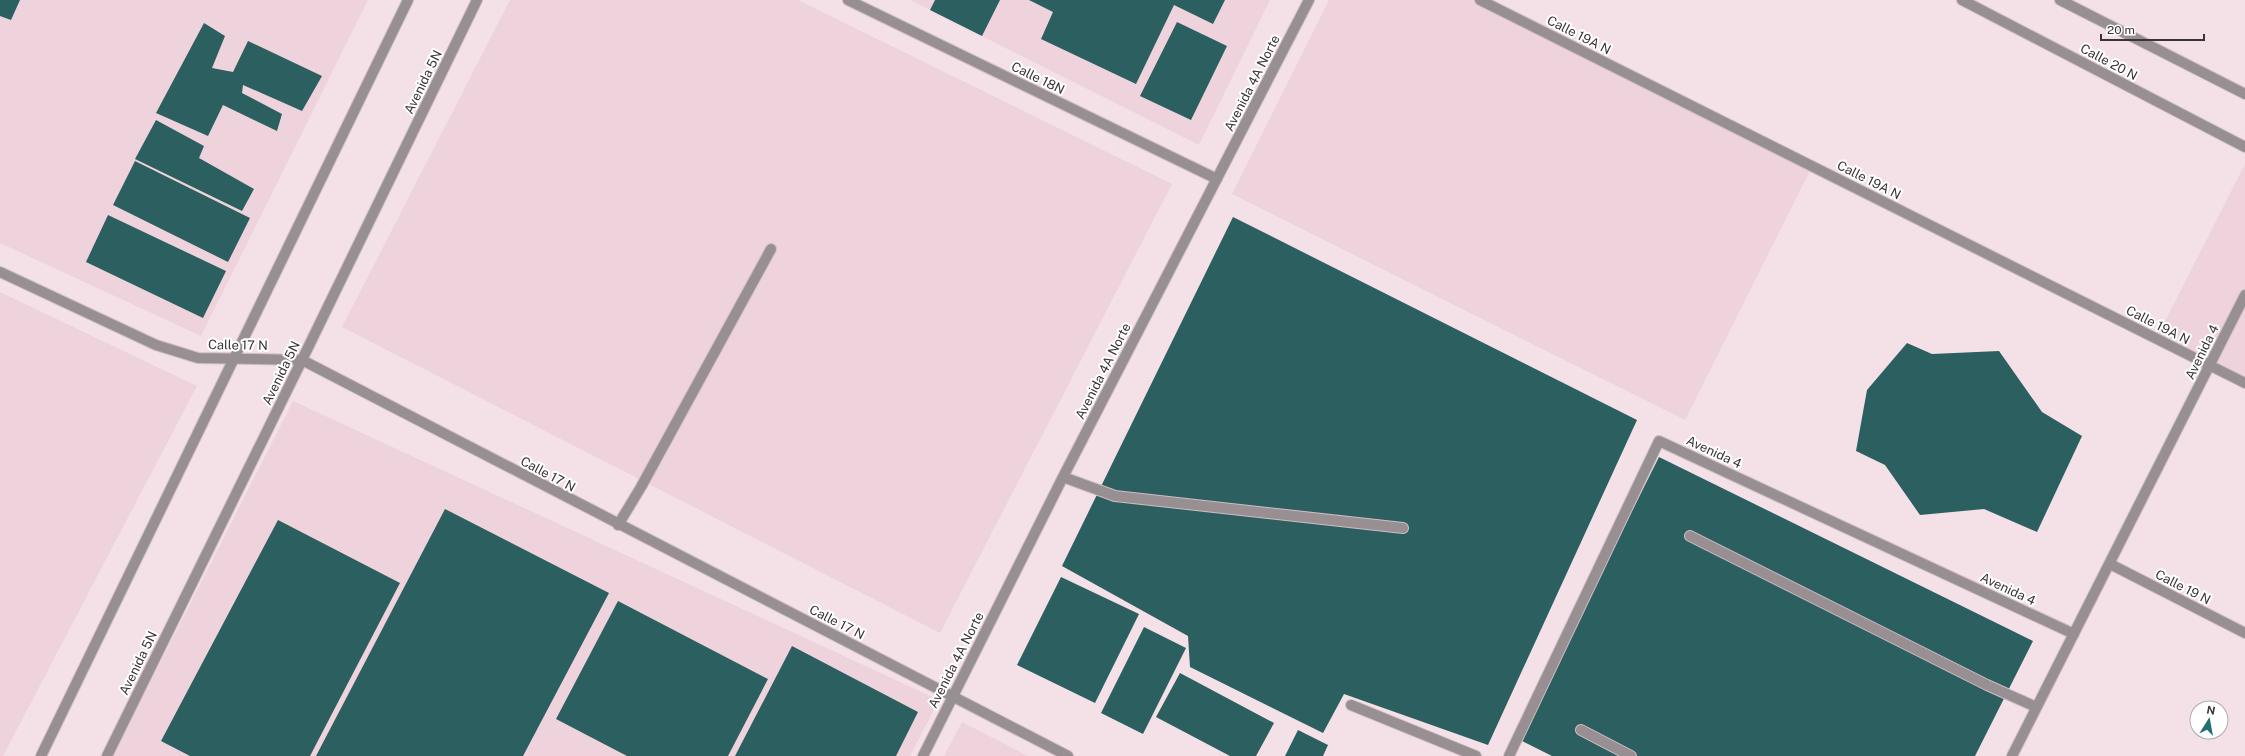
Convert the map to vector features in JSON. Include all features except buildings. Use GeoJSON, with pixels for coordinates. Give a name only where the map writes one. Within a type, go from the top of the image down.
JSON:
{"type":"FeatureCollection","features":[{"type":"Feature","properties":{"kind":"street"},"geometry":{"type":"LineString","coordinates":[[41,756],[408,0]]}},
{"type":"Feature","properties":{"kind":"street","name":"Avenida 5N"},"geometry":{"type":"LineString","coordinates":[[107,756],[477,0]]}},
{"type":"Feature","properties":{"kind":"street","name":"Calle 18N"},"geometry":{"type":"LineString","coordinates":[[848,0],[1217,179]]}},
{"type":"Feature","properties":{"kind":"street"},"geometry":{"type":"LineString","coordinates":[[1297,0],[1308,2]]}},
{"type":"Feature","properties":{"kind":"street","name":"Calle 19A N"},"geometry":{"type":"LineString","coordinates":[[1480,0],[2245,383]]}},
{"type":"Feature","properties":{"kind":"street","name":"Calle 20 N"},"geometry":{"type":"LineString","coordinates":[[1962,0],[2245,147]]}},
{"type":"Feature","properties":{"kind":"street"},"geometry":{"type":"LineString","coordinates":[[2060,0],[2245,94]]}},
{"type":"Feature","properties":{"kind":"street","name":"Avenida 4A Norte"},"geometry":{"type":"LineString","coordinates":[[923,756],[952,695],[1063,477],[1308,2]]}},
{"type":"Feature","properties":{"kind":"street"},"geometry":{"type":"LineString","coordinates":[[618,525],[642,487],[771,249]]}},
{"type":"Feature","properties":{"kind":"street","name":"Calle 17 N"},"geometry":{"type":"LineString","coordinates":[[0,272],[156,345],[198,358],[302,360],[618,525],[952,695],[1068,756]]}},
{"type":"Feature","properties":{"kind":"street","name":"Avenida 4"},"geometry":{"type":"LineString","coordinates":[[2012,756],[2245,295]]}},
{"type":"Feature","properties":{"kind":"street","name":"Avenida 4"},"geometry":{"type":"LineString","coordinates":[[1508,756],[1660,441],[2074,634]]}},
{"type":"Feature","properties":{"kind":"street"},"geometry":{"type":"LineString","coordinates":[[1063,477],[1115,496],[1403,528]]}},
{"type":"Feature","properties":{"kind":"street"},"geometry":{"type":"LineString","coordinates":[[1690,536],[1987,685],[2036,707]]}},
{"type":"Feature","properties":{"kind":"street","name":"Calle 19 N"},"geometry":{"type":"LineString","coordinates":[[2110,564],[2245,633]]}},
{"type":"Feature","properties":{"kind":"street"},"geometry":{"type":"LineString","coordinates":[[1352,705],[1476,756]]}},
{"type":"Feature","properties":{"kind":"street"},"geometry":{"type":"LineString","coordinates":[[1581,730],[1630,756]]}},
{"type":"Feature","properties":{"kind":"shaded area"},"geometry":{"type":"Polygon","coordinates":[[[0,0],[368,0],[201,336],[0,243],[0,0]]]}},
{"type":"Feature","properties":{"kind":"shaded area"},"geometry":{"type":"Polygon","coordinates":[[[510,0],[798,0],[1172,184],[940,633],[342,327],[510,0]]]}},
{"type":"Feature","properties":{"kind":"shaded area"},"geometry":{"type":"Polygon","coordinates":[[[910,0],[1270,0],[1199,145],[910,0]]]}},
{"type":"Feature","properties":{"kind":"shaded area"},"geometry":{"type":"Polygon","coordinates":[[[1329,0],[1473,0],[1811,169],[1685,420],[1232,194],[1329,0]]]}},
{"type":"Feature","properties":{"kind":"shaded area"},"geometry":{"type":"Polygon","coordinates":[[[2245,164],[2245,376],[2159,333],[2245,164]]]}},
{"type":"Feature","properties":{"kind":"shaded area"},"geometry":{"type":"Polygon","coordinates":[[[0,292],[197,386],[3,756],[0,756],[0,292]]]}},
{"type":"Feature","properties":{"kind":"shaded area"},"geometry":{"type":"Polygon","coordinates":[[[293,401],[939,700],[910,756],[113,756],[293,401]]]}},
{"type":"Feature","properties":{"kind":"shaded area"},"geometry":{"type":"Polygon","coordinates":[[[962,722],[1028,756],[944,756],[962,722]]]}}]}
